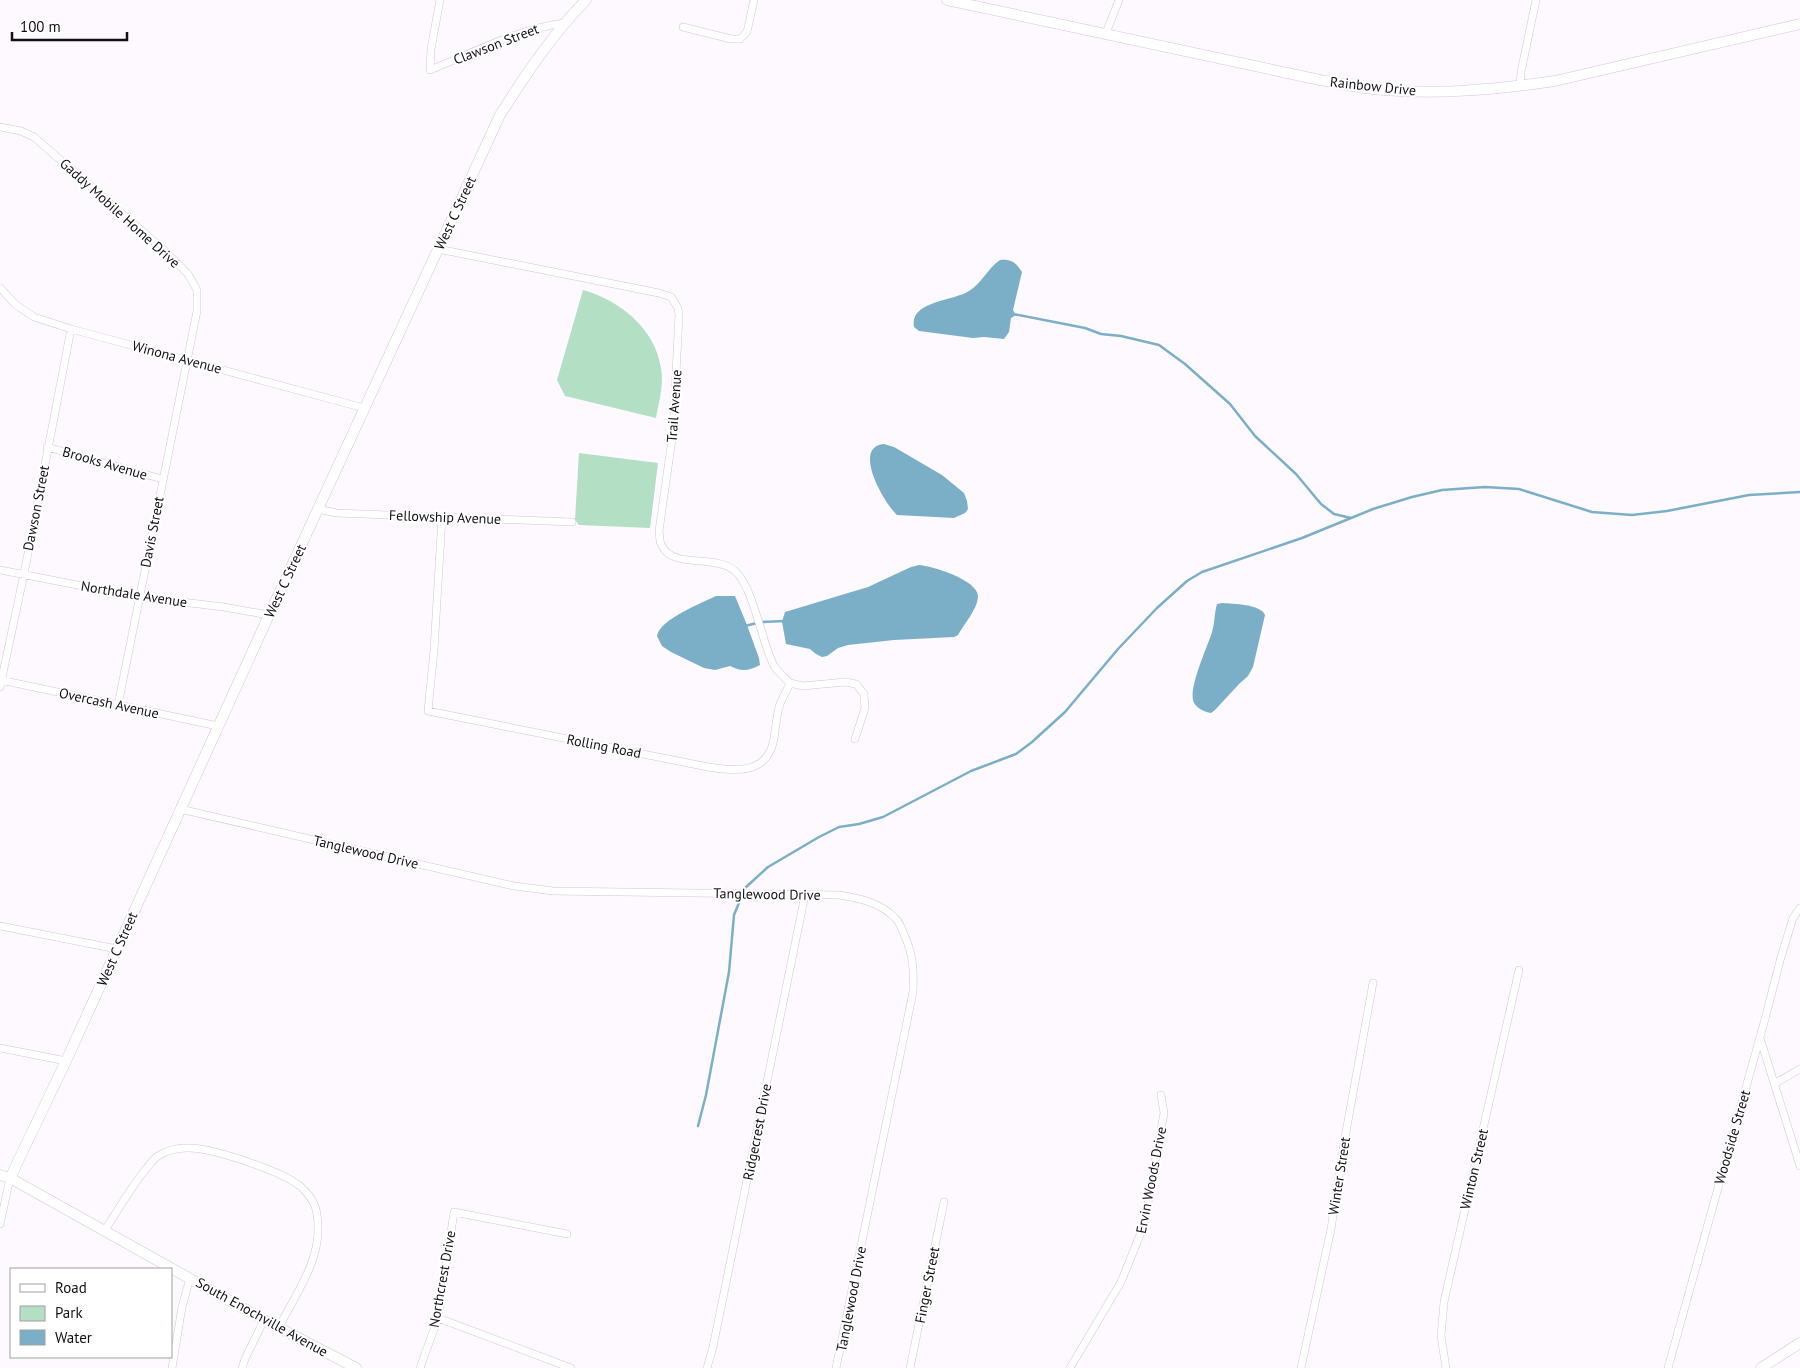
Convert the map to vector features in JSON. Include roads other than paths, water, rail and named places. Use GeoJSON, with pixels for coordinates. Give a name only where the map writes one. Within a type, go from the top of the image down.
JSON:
{"type":"FeatureCollection","features":[{"type":"Feature","properties":{"kind":"main road","name":"West C Street"},"geometry":{"type":"LineString","coordinates":[[5,1177],[66,1061],[218,726],[500,115],[528,70],[564,23],[586,0]]}},
{"type":"Feature","properties":{"kind":"main road","name":"Rainbow Drive"},"geometry":{"type":"LineString","coordinates":[[947,0],[1320,80],[1365,88],[1439,92],[1520,86],[1555,81],[1800,24]]}},
{"type":"Feature","properties":{"kind":"main road","name":"South Enochville Avenue"},"geometry":{"type":"LineString","coordinates":[[5,1177],[106,1230],[264,1320],[356,1368]]}},
{"type":"Feature","properties":{"kind":"main road"},"geometry":{"type":"LineString","coordinates":[[1761,1368],[1800,1343]]}},
{"type":"Feature","properties":{"kind":"street","name":"Clawson Street"},"geometry":{"type":"LineString","coordinates":[[440,0],[431,49],[430,70],[524,31],[564,23]]}},
{"type":"Feature","properties":{"kind":"street"},"geometry":{"type":"LineString","coordinates":[[683,27],[731,39],[740,39],[747,32],[754,0]]}},
{"type":"Feature","properties":{"kind":"street"},"geometry":{"type":"LineString","coordinates":[[1106,33],[1119,0]]}},
{"type":"Feature","properties":{"kind":"street"},"geometry":{"type":"LineString","coordinates":[[1520,86],[1521,72],[1536,0]]}},
{"type":"Feature","properties":{"kind":"street","name":"Gaddy Mobile Home Drive"},"geometry":{"type":"LineString","coordinates":[[0,127],[21,131],[34,137],[188,274],[197,290],[197,311],[186,360]]}},
{"type":"Feature","properties":{"kind":"street","name":"Trail Avenue"},"geometry":{"type":"LineString","coordinates":[[438,249],[671,297],[678,308],[678,324],[673,432],[659,532],[661,545],[667,554],[679,558],[725,564],[736,571],[746,585],[775,668],[790,683]]}},
{"type":"Feature","properties":{"kind":"street","name":"Winona Avenue"},"geometry":{"type":"LineString","coordinates":[[0,288],[16,305],[34,316],[71,329],[364,408]]}},
{"type":"Feature","properties":{"kind":"street","name":"Dawson Street"},"geometry":{"type":"LineString","coordinates":[[0,683],[24,574],[71,329]]}},
{"type":"Feature","properties":{"kind":"street","name":"Davis Street"},"geometry":{"type":"LineString","coordinates":[[118,705],[186,360]]}},
{"type":"Feature","properties":{"kind":"street","name":"Brooks Avenue"},"geometry":{"type":"LineString","coordinates":[[48,447],[162,479]]}},
{"type":"Feature","properties":{"kind":"street","name":"Fellowship Avenue"},"geometry":{"type":"LineString","coordinates":[[318,509],[336,513],[572,522]]}},
{"type":"Feature","properties":{"kind":"street","name":"Rolling Road"},"geometry":{"type":"LineString","coordinates":[[442,518],[434,650],[428,711],[708,767],[744,770],[756,766],[765,758],[772,746],[780,705],[790,683]]}},
{"type":"Feature","properties":{"kind":"street","name":"Northdale Avenue"},"geometry":{"type":"LineString","coordinates":[[0,570],[139,597],[224,607],[269,615]]}},
{"type":"Feature","properties":{"kind":"street"},"geometry":{"type":"LineString","coordinates":[[790,683],[803,686],[845,682],[856,684],[864,694],[865,708],[855,739]]}},
{"type":"Feature","properties":{"kind":"street","name":"Overcash Avenue"},"geometry":{"type":"LineString","coordinates":[[0,683],[218,726]]}},
{"type":"Feature","properties":{"kind":"street","name":"Tanglewood Drive"},"geometry":{"type":"LineString","coordinates":[[180,809],[514,886],[553,891],[839,895],[859,898],[879,906],[896,919],[909,944],[914,969],[911,1001],[836,1368]]}},
{"type":"Feature","properties":{"kind":"street","name":"Ridgecrest Drive"},"geometry":{"type":"LineString","coordinates":[[707,1368],[717,1328],[804,894]]}},
{"type":"Feature","properties":{"kind":"street","name":"Woodside Street"},"geometry":{"type":"LineString","coordinates":[[1668,1368],[1781,957],[1793,918],[1800,908]]}},
{"type":"Feature","properties":{"kind":"street"},"geometry":{"type":"LineString","coordinates":[[0,926],[117,949]]}},
{"type":"Feature","properties":{"kind":"street","name":"Winton Street"},"geometry":{"type":"LineString","coordinates":[[1446,1368],[1441,1336],[1444,1302],[1519,970]]}},
{"type":"Feature","properties":{"kind":"street","name":"Winter Street"},"geometry":{"type":"LineString","coordinates":[[1301,1368],[1331,1229],[1373,983]]}},
{"type":"Feature","properties":{"kind":"street"},"geometry":{"type":"LineString","coordinates":[[1760,1037],[1800,1166]]}},
{"type":"Feature","properties":{"kind":"street"},"geometry":{"type":"LineString","coordinates":[[0,1048],[66,1061]]}},
{"type":"Feature","properties":{"kind":"street"},"geometry":{"type":"LineString","coordinates":[[1774,1084],[1800,1069]]}},
{"type":"Feature","properties":{"kind":"street","name":"Ervin Woods Drive"},"geometry":{"type":"LineString","coordinates":[[1070,1368],[1121,1282],[1144,1225],[1164,1113],[1161,1095]]}},
{"type":"Feature","properties":{"kind":"street"},"geometry":{"type":"LineString","coordinates":[[106,1230],[133,1186],[156,1157],[170,1151],[187,1148],[206,1150],[259,1166],[300,1186],[312,1198],[317,1213],[318,1246],[313,1261],[279,1327]]}},
{"type":"Feature","properties":{"kind":"street"},"geometry":{"type":"LineString","coordinates":[[0,1224],[5,1177]]}},
{"type":"Feature","properties":{"kind":"street","name":"Finger Street"},"geometry":{"type":"LineString","coordinates":[[910,1368],[944,1202]]}},
{"type":"Feature","properties":{"kind":"street","name":"Northcrest Drive"},"geometry":{"type":"LineString","coordinates":[[420,1368],[438,1318],[454,1212],[567,1234]]}},
{"type":"Feature","properties":{"kind":"street"},"geometry":{"type":"LineString","coordinates":[[172,1368],[182,1307],[190,1278]]}},
{"type":"Feature","properties":{"kind":"street"},"geometry":{"type":"LineString","coordinates":[[438,1318],[571,1368]]}},
{"type":"Feature","properties":{"kind":"street"},"geometry":{"type":"LineString","coordinates":[[242,1368],[264,1320]]}},
{"type":"Feature","properties":{"kind":"water"},"geometry":{"type":"Polygon","coordinates":[[[1000,260],[1013,262],[1022,272],[1013,310],[1016,315],[1011,318],[1009,332],[1004,339],[973,338],[919,331],[914,327],[914,318],[918,312],[934,303],[969,291],[1000,260]]]}},
{"type":"Feature","properties":{"kind":"water"},"geometry":{"type":"Polygon","coordinates":[[[884,444],[894,447],[942,475],[964,493],[968,509],[965,513],[954,518],[897,515],[885,500],[870,465],[870,455],[875,447],[884,444]]]}},
{"type":"Feature","properties":{"kind":"water"},"geometry":{"type":"Polygon","coordinates":[[[919,565],[954,575],[971,585],[976,591],[978,597],[975,607],[958,635],[954,637],[894,640],[848,645],[822,657],[810,649],[786,644],[782,622],[785,612],[868,587],[919,565]]]}},
{"type":"Feature","properties":{"kind":"water"},"geometry":{"type":"Polygon","coordinates":[[[716,596],[735,596],[760,665],[745,670],[730,666],[715,670],[704,668],[662,646],[657,636],[666,624],[682,612],[716,596]]]}},
{"type":"Feature","properties":{"kind":"water"},"geometry":{"type":"Polygon","coordinates":[[[1217,604],[1253,607],[1262,611],[1265,615],[1253,667],[1248,676],[1211,713],[1195,705],[1193,694],[1196,677],[1212,631],[1217,604]]]}},
{"type":"Feature","properties":{"kind":"waterway"},"geometry":{"type":"LineString","coordinates":[[1013,314],[1159,345],[1185,364],[1230,404],[1255,436],[1296,474],[1321,504],[1334,514],[1351,518]]}},
{"type":"Feature","properties":{"kind":"waterway"},"geometry":{"type":"LineString","coordinates":[[698,1126],[706,1095],[729,972],[734,915],[745,888],[768,867],[839,827],[859,824],[883,817],[971,771],[1016,754],[1065,712],[1118,649],[1157,608],[1187,581],[1202,572],[1302,538],[1373,509],[1442,490],[1485,487],[1519,489],[1592,512],[1632,515],[1667,511],[1749,495],[1800,492]]}},
{"type":"Feature","properties":{"kind":"waterway"},"geometry":{"type":"LineString","coordinates":[[745,626],[761,622],[785,621]]}}]}
